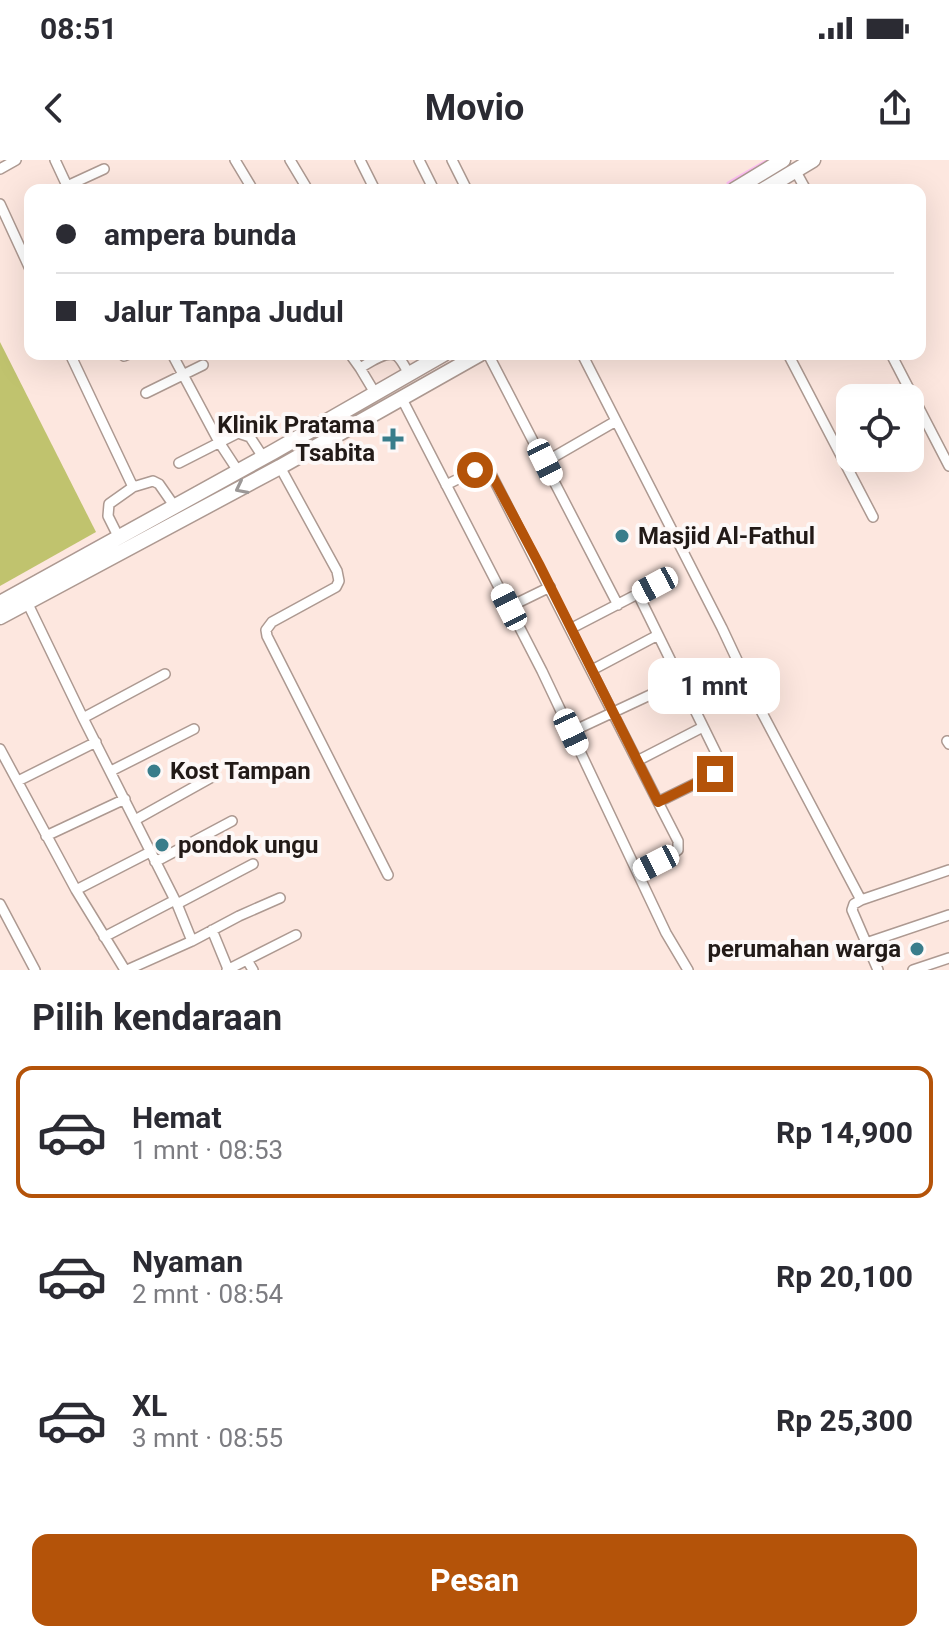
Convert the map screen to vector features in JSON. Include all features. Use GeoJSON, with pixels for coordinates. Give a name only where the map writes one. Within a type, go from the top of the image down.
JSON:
{"type":"FeatureCollection","features":[{"type":"Feature","properties":{"kind":"highway"},"geometry":{"type":"LineString","coordinates":[[744,184],[783,160]]}},
{"type":"Feature","properties":{"kind":"highway"},"geometry":{"type":"LineString","coordinates":[[773,184],[813,160]]}},
{"type":"Feature","properties":{"kind":"highway"},"geometry":{"type":"LineString","coordinates":[[0,603],[434,360]]}},
{"type":"Feature","properties":{"kind":"highway"},"geometry":{"type":"LineString","coordinates":[[0,617],[280,467],[470,360]]}},
{"type":"Feature","properties":{"kind":"street"},"geometry":{"type":"LineString","coordinates":[[0,169],[16,160]]}},
{"type":"Feature","properties":{"kind":"street"},"geometry":{"type":"LineString","coordinates":[[55,160],[66,184]]}},
{"type":"Feature","properties":{"kind":"street"},"geometry":{"type":"LineString","coordinates":[[235,160],[249,184]]}},
{"type":"Feature","properties":{"kind":"street"},"geometry":{"type":"LineString","coordinates":[[290,160],[304,184]]}},
{"type":"Feature","properties":{"kind":"street"},"geometry":{"type":"LineString","coordinates":[[360,160],[372,184]]}},
{"type":"Feature","properties":{"kind":"street"},"geometry":{"type":"LineString","coordinates":[[419,160],[431,184]]}},
{"type":"Feature","properties":{"kind":"street"},"geometry":{"type":"LineString","coordinates":[[452,160],[464,184]]}},
{"type":"Feature","properties":{"kind":"street"},"geometry":{"type":"LineString","coordinates":[[76,184],[104,169]]}},
{"type":"Feature","properties":{"kind":"street"},"geometry":{"type":"LineString","coordinates":[[795,170],[803,184]]}},
{"type":"Feature","properties":{"kind":"street"},"geometry":{"type":"LineString","coordinates":[[0,204],[24,256]]}},
{"type":"Feature","properties":{"kind":"street"},"geometry":{"type":"LineString","coordinates":[[73,360],[133,487]]}},
{"type":"Feature","properties":{"kind":"street"},"geometry":{"type":"LineString","coordinates":[[175,360],[238,471]]}},
{"type":"Feature","properties":{"kind":"street"},"geometry":{"type":"LineString","coordinates":[[354,360],[375,393]]}},
{"type":"Feature","properties":{"kind":"street"},"geometry":{"type":"LineString","coordinates":[[360,368],[374,360]]}},
{"type":"Feature","properties":{"kind":"street"},"geometry":{"type":"LineString","coordinates":[[400,360],[409,374]]}},
{"type":"Feature","properties":{"kind":"street"},"geometry":{"type":"LineString","coordinates":[[491,360],[618,605]]}},
{"type":"Feature","properties":{"kind":"street"},"geometry":{"type":"LineString","coordinates":[[585,360],[759,707],[861,900]]}},
{"type":"Feature","properties":{"kind":"street"},"geometry":{"type":"LineString","coordinates":[[791,360],[873,517]]}},
{"type":"Feature","properties":{"kind":"street"},"geometry":{"type":"LineString","coordinates":[[894,360],[949,466]]}},
{"type":"Feature","properties":{"kind":"street"},"geometry":{"type":"LineString","coordinates":[[146,393],[203,365]]}},
{"type":"Feature","properties":{"kind":"street"},"geometry":{"type":"LineString","coordinates":[[402,399],[571,732],[666,933],[688,970]]}},
{"type":"Feature","properties":{"kind":"street"},"geometry":{"type":"LineString","coordinates":[[545,462],[616,421]]}},
{"type":"Feature","properties":{"kind":"street"},"geometry":{"type":"LineString","coordinates":[[179,463],[233,435],[244,434],[250,437],[263,457]]}},
{"type":"Feature","properties":{"kind":"street"},"geometry":{"type":"LineString","coordinates":[[280,467],[337,571],[339,581],[336,587],[272,622],[267,626],[267,636],[388,875]]}},
{"type":"Feature","properties":{"kind":"street"},"geometry":{"type":"LineString","coordinates":[[446,485],[482,467],[488,468],[678,841],[678,850],[638,872]]}},
{"type":"Feature","properties":{"kind":"street"},"geometry":{"type":"LineString","coordinates":[[119,538],[108,516],[109,504],[133,487],[153,481],[159,484],[175,507]]}},
{"type":"Feature","properties":{"kind":"street"},"geometry":{"type":"LineString","coordinates":[[570,629],[655,585]]}},
{"type":"Feature","properties":{"kind":"street"},"geometry":{"type":"LineString","coordinates":[[509,607],[550,587]]}},
{"type":"Feature","properties":{"kind":"street"},"geometry":{"type":"LineString","coordinates":[[638,594],[721,766],[715,774],[658,802]]}},
{"type":"Feature","properties":{"kind":"street"},"geometry":{"type":"LineString","coordinates":[[27,602],[176,902],[192,941]]}},
{"type":"Feature","properties":{"kind":"street"},"geometry":{"type":"LineString","coordinates":[[592,670],[658,635]]}},
{"type":"Feature","properties":{"kind":"street"},"geometry":{"type":"LineString","coordinates":[[83,718],[165,674]]}},
{"type":"Feature","properties":{"kind":"street"},"geometry":{"type":"LineString","coordinates":[[571,732],[680,681]]}},
{"type":"Feature","properties":{"kind":"street"},"geometry":{"type":"LineString","coordinates":[[637,761],[703,727]]}},
{"type":"Feature","properties":{"kind":"street"},"geometry":{"type":"LineString","coordinates":[[111,771],[194,729]]}},
{"type":"Feature","properties":{"kind":"street"},"geometry":{"type":"LineString","coordinates":[[18,781],[96,742]]}},
{"type":"Feature","properties":{"kind":"street"},"geometry":{"type":"LineString","coordinates":[[0,749],[76,890],[126,970],[280,898]]}},
{"type":"Feature","properties":{"kind":"street"},"geometry":{"type":"LineString","coordinates":[[135,820],[212,777]]}},
{"type":"Feature","properties":{"kind":"street"},"geometry":{"type":"LineString","coordinates":[[46,836],[125,799]]}},
{"type":"Feature","properties":{"kind":"street"},"geometry":{"type":"LineString","coordinates":[[155,862],[232,821]]}},
{"type":"Feature","properties":{"kind":"street"},"geometry":{"type":"LineString","coordinates":[[76,890],[150,852]]}},
{"type":"Feature","properties":{"kind":"street"},"geometry":{"type":"LineString","coordinates":[[104,937],[253,864]]}},
{"type":"Feature","properties":{"kind":"street"},"geometry":{"type":"LineString","coordinates":[[878,970],[852,910],[854,904],[949,870]]}},
{"type":"Feature","properties":{"kind":"street"},"geometry":{"type":"LineString","coordinates":[[0,904],[35,970]]}},
{"type":"Feature","properties":{"kind":"street"},"geometry":{"type":"LineString","coordinates":[[866,943],[949,915]]}},
{"type":"Feature","properties":{"kind":"street"},"geometry":{"type":"LineString","coordinates":[[212,930],[228,970],[296,935]]}},
{"type":"Feature","properties":{"kind":"street"},"geometry":{"type":"LineString","coordinates":[[913,970],[949,958]]}},
{"type":"Feature","properties":{"kind":"street"},"geometry":{"type":"LineString","coordinates":[[247,960],[253,970]]}},
{"type":"Feature","properties":{"kind":"green space"},"geometry":{"type":"Polygon","coordinates":[[[0,342],[96,532],[0,586],[0,342]]]}},
{"type":"Feature","properties":{"kind":"waterway"},"geometry":{"type":"LineString","coordinates":[[728,183],[768,160]]}},
{"type":"Feature","properties":{"kind":"waterway"},"geometry":{"type":"LineString","coordinates":[[76,553],[98,541]]}},
{"type":"Feature","properties":{"kind":"place","name":"Klinik Pratama Tsabita"},"geometry":{"type":"Point","coordinates":[393,439]}},
{"type":"Feature","properties":{"kind":"place","name":"Masjid Al-Fathul"},"geometry":{"type":"Point","coordinates":[622,536]}},
{"type":"Feature","properties":{"kind":"place","name":"Kost Tampan"},"geometry":{"type":"Point","coordinates":[154,771]}},
{"type":"Feature","properties":{"kind":"place","name":"pondok ungu"},"geometry":{"type":"Point","coordinates":[162,845]}},
{"type":"Feature","properties":{"kind":"place","name":"perumahan warga"},"geometry":{"type":"Point","coordinates":[917,949]}},
{"type":"Feature","properties":{"kind":"route"},"geometry":{"type":"LineString","coordinates":[[475,470],[488,468],[658,802],[715,774]]}}]}
